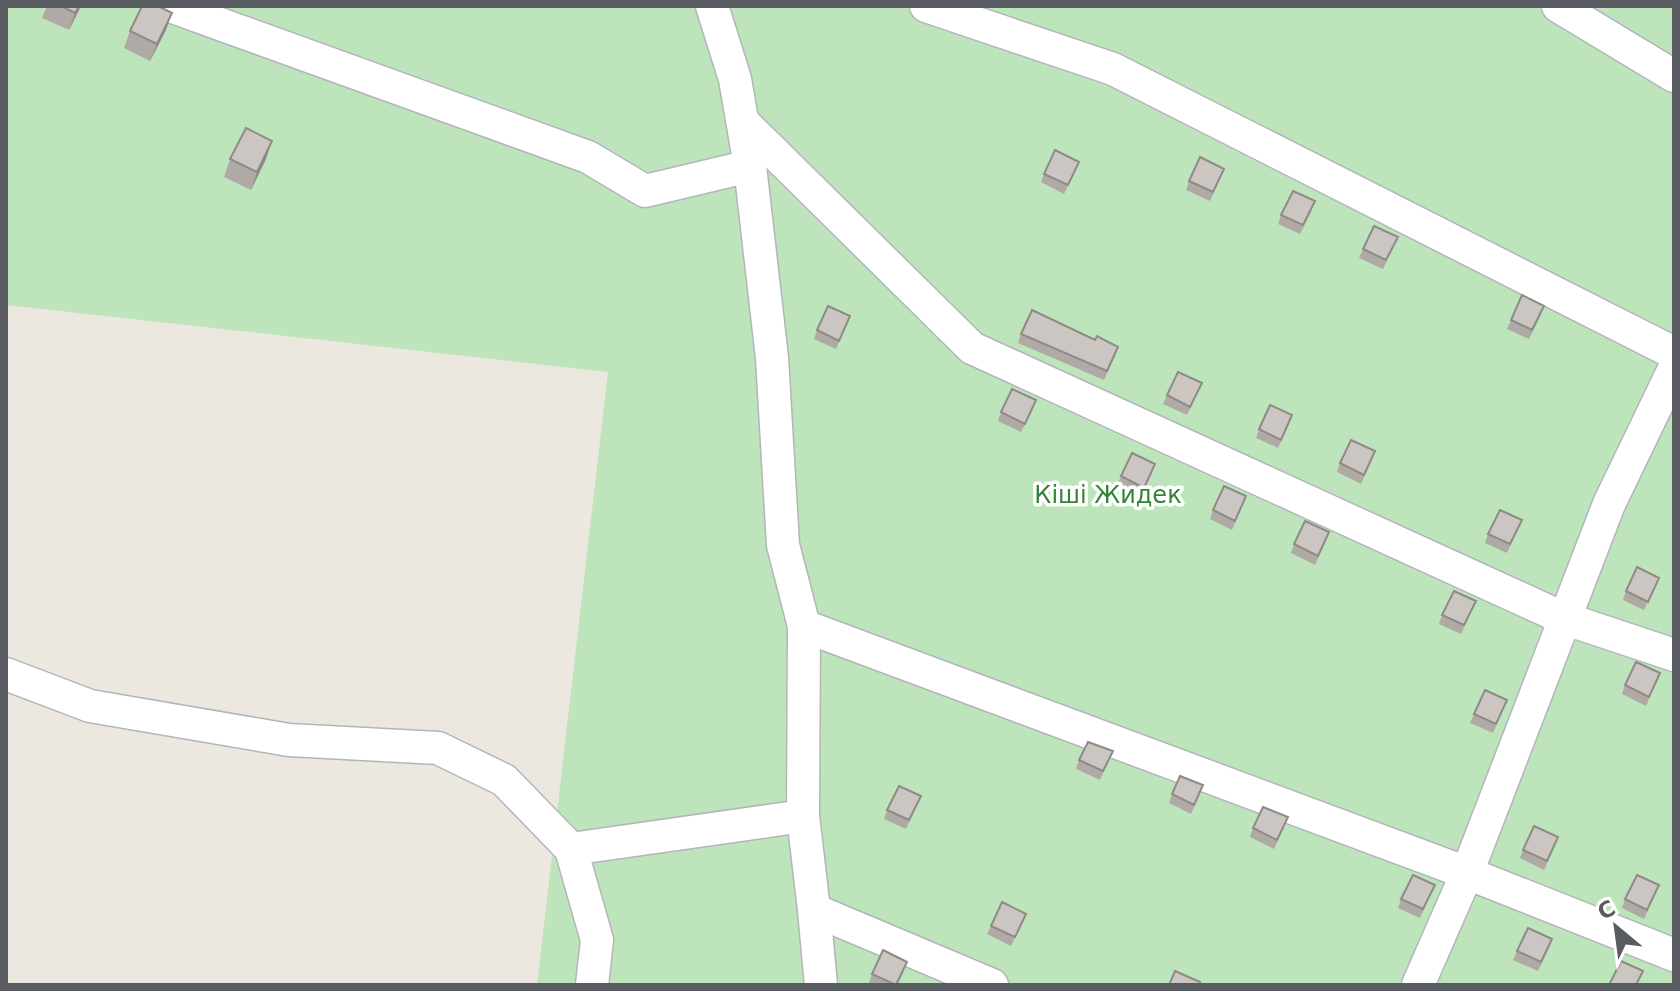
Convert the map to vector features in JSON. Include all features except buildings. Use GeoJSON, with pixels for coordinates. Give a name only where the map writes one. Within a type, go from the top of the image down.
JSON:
{"type":"FeatureCollection","features":[{"type":"Feature","properties":{"kind":"street"},"geometry":{"type":"LineString","coordinates":[[170,6],[588,157],[645,191],[750,166]]}},
{"type":"Feature","properties":{"kind":"street"},"geometry":{"type":"LineString","coordinates":[[712,6],[735,79],[750,166],[772,358],[783,545],[804,626],[803,816],[821,985]]}},
{"type":"Feature","properties":{"kind":"street"},"geometry":{"type":"LineString","coordinates":[[926,6],[1113,69],[1674,353]]}},
{"type":"Feature","properties":{"kind":"street"},"geometry":{"type":"LineString","coordinates":[[1558,6],[1674,76]]}},
{"type":"Feature","properties":{"kind":"street"},"geometry":{"type":"LineString","coordinates":[[743,122],[972,348],[1563,618],[1674,655]]}},
{"type":"Feature","properties":{"kind":"street"},"geometry":{"type":"LineString","coordinates":[[1418,985],[1467,873],[1609,504],[1674,369]]}},
{"type":"Feature","properties":{"kind":"street"},"geometry":{"type":"LineString","coordinates":[[804,626],[1467,873],[1674,955]]}},
{"type":"Feature","properties":{"kind":"street"},"geometry":{"type":"LineString","coordinates":[[6,674],[90,706],[289,740],[438,748],[504,780],[571,849],[597,940],[592,985]]}},
{"type":"Feature","properties":{"kind":"street"},"geometry":{"type":"LineString","coordinates":[[571,849],[803,816]]}},
{"type":"Feature","properties":{"kind":"street"},"geometry":{"type":"LineString","coordinates":[[814,910],[992,985]]}},
{"type":"Feature","properties":{"kind":"green space","name":"Кіші Жидек"},"geometry":{"type":"Polygon","coordinates":[[[6,6],[1674,6],[1674,985],[537,985],[608,372],[6,305],[6,6]]]}}]}
